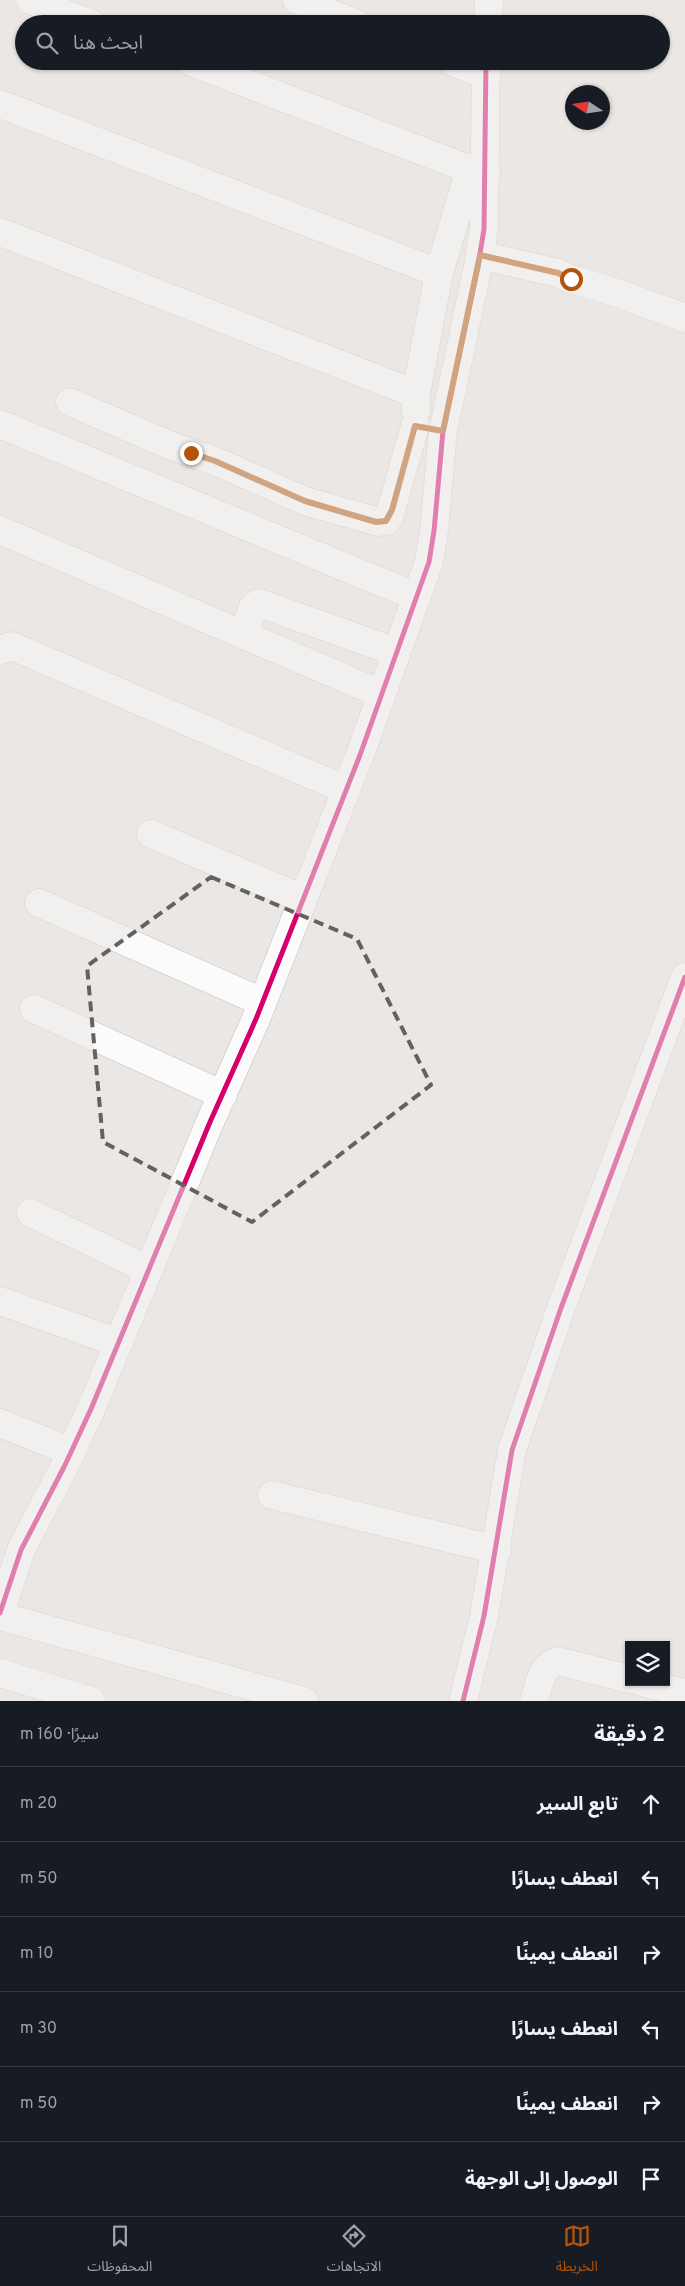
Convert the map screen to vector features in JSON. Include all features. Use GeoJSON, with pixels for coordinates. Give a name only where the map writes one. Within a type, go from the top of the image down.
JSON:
{"type":"FeatureCollection","features":[{"type":"Feature","properties":{"kind":"street"},"geometry":{"type":"LineString","coordinates":[[30,0],[69,15]]}},
{"type":"Feature","properties":{"kind":"street"},"geometry":{"type":"LineString","coordinates":[[297,0],[334,15]]}},
{"type":"Feature","properties":{"kind":"street"},"geometry":{"type":"LineString","coordinates":[[488,15],[489,0]]}},
{"type":"Feature","properties":{"kind":"street"},"geometry":{"type":"LineString","coordinates":[[213,70],[478,171]]}},
{"type":"Feature","properties":{"kind":"street"},"geometry":{"type":"LineString","coordinates":[[304,1701],[1,1619],[21,1550],[72,1452],[262,1002],[346,790],[429,562],[434,531],[443,431],[480,255],[484,218],[478,171],[486,70]]}},
{"type":"Feature","properties":{"kind":"street"},"geometry":{"type":"LineString","coordinates":[[0,104],[440,273]]}},
{"type":"Feature","properties":{"kind":"street"},"geometry":{"type":"LineString","coordinates":[[70,402],[174,447],[215,461],[305,501],[379,522],[386,521],[389,517],[415,426],[416,394],[440,273],[478,171]]}},
{"type":"Feature","properties":{"kind":"street"},"geometry":{"type":"LineString","coordinates":[[0,232],[416,394]]}},
{"type":"Feature","properties":{"kind":"street"},"geometry":{"type":"LineString","coordinates":[[480,255],[558,273],[685,318]]}},
{"type":"Feature","properties":{"kind":"street"},"geometry":{"type":"LineString","coordinates":[[0,424],[417,596]]}},
{"type":"Feature","properties":{"kind":"street"},"geometry":{"type":"LineString","coordinates":[[415,426],[443,431]]}},
{"type":"Feature","properties":{"kind":"street"},"geometry":{"type":"LineString","coordinates":[[0,530],[381,694]]}},
{"type":"Feature","properties":{"kind":"street"},"geometry":{"type":"LineString","coordinates":[[243,635],[253,607],[259,603],[396,652]]}},
{"type":"Feature","properties":{"kind":"street"},"geometry":{"type":"LineString","coordinates":[[0,650],[11,646],[19,649],[346,790]]}},
{"type":"Feature","properties":{"kind":"street"},"geometry":{"type":"LineString","coordinates":[[151,834],[303,899]]}},
{"type":"Feature","properties":{"kind":"street"},"geometry":{"type":"LineString","coordinates":[[39,903],[262,1002]]}},
{"type":"Feature","properties":{"kind":"street"},"geometry":{"type":"LineString","coordinates":[[462,1701],[484,1616],[514,1443],[561,1308],[685,977]]}},
{"type":"Feature","properties":{"kind":"street"},"geometry":{"type":"LineString","coordinates":[[34,1008],[223,1095]]}},
{"type":"Feature","properties":{"kind":"street"},"geometry":{"type":"LineString","coordinates":[[31,1213],[149,1270]]}},
{"type":"Feature","properties":{"kind":"street"},"geometry":{"type":"LineString","coordinates":[[0,1301],[119,1343]]}},
{"type":"Feature","properties":{"kind":"street"},"geometry":{"type":"LineString","coordinates":[[0,1423],[72,1452]]}},
{"type":"Feature","properties":{"kind":"street"},"geometry":{"type":"LineString","coordinates":[[272,1495],[496,1550]]}},
{"type":"Feature","properties":{"kind":"street"},"geometry":{"type":"LineString","coordinates":[[534,1701],[544,1670],[552,1662],[558,1661],[625,1678]]}},
{"type":"Feature","properties":{"kind":"street"},"geometry":{"type":"LineString","coordinates":[[1,1676],[91,1701]]}},
{"type":"Feature","properties":{"kind":"street"},"geometry":{"type":"LineString","coordinates":[[658,1686],[685,1693]]}},
{"type":"Feature","properties":{"kind":"highlighted area"},"geometry":{"type":"Polygon","coordinates":[[[211,877],[357,939],[431,1085],[252,1222],[103,1142],[87,966],[211,877]]]}},
{"type":"Feature","properties":{"kind":"cycle path"},"geometry":{"type":"LineString","coordinates":[[0,1613],[21,1550],[65,1465],[91,1409],[210,1122],[256,1019],[360,755],[429,562],[434,531],[443,431],[484,229],[486,70]]}},
{"type":"Feature","properties":{"kind":"cycle path"},"geometry":{"type":"LineString","coordinates":[[463,1701],[484,1616],[512,1450],[561,1308],[685,977]]}},
{"type":"Feature","properties":{"kind":"route"},"geometry":{"type":"LineString","coordinates":[[191,453],[215,461],[316,505],[376,522],[386,521],[392,510],[415,426],[443,431],[480,255],[558,273],[571,279]]}}]}
